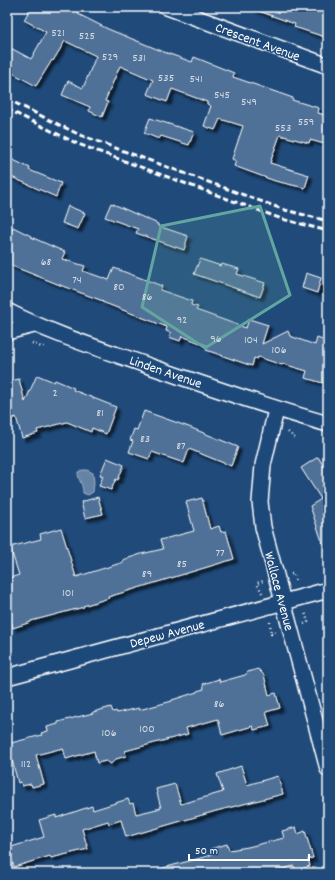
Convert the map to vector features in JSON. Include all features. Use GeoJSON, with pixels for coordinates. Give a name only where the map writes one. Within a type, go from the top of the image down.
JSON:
{"type":"FeatureCollection","features":[{"type":"Feature","properties":{"kind":"street","name":"Crescent Avenue"},"geometry":{"type":"LineString","coordinates":[[167,7],[195,12],[328,66]]}},
{"type":"Feature","properties":{"kind":"street","name":"Linden Avenue"},"geometry":{"type":"LineString","coordinates":[[7,311],[34,325],[276,410],[328,424]]}},
{"type":"Feature","properties":{"kind":"street"},"geometry":{"type":"LineString","coordinates":[[7,332],[34,325]]}},
{"type":"Feature","properties":{"kind":"street","name":"Wallace Avenue"},"geometry":{"type":"LineString","coordinates":[[276,410],[263,465],[260,502],[263,527],[328,769]]}},
{"type":"Feature","properties":{"kind":"street","name":"Depew Avenue"},"geometry":{"type":"LineString","coordinates":[[7,677],[328,590]]}},
{"type":"Feature","properties":{"kind":"path"},"geometry":{"type":"LineString","coordinates":[[32,343],[41,347]]}},
{"type":"Feature","properties":{"kind":"path"},"geometry":{"type":"LineString","coordinates":[[288,432],[295,438]]}},
{"type":"Feature","properties":{"kind":"path"},"geometry":{"type":"LineString","coordinates":[[257,583],[262,593]]}},
{"type":"Feature","properties":{"kind":"path"},"geometry":{"type":"LineString","coordinates":[[305,612],[308,622]]}},
{"type":"Feature","properties":{"kind":"path"},"geometry":{"type":"LineString","coordinates":[[270,622],[271,634]]}},
{"type":"Feature","properties":{"kind":"highlighted area"},"geometry":{"type":"Polygon","coordinates":[[[260,206],[290,295],[205,348],[142,307],[161,226],[260,206]]]}},
{"type":"Feature","properties":{"kind":"water"},"geometry":{"type":"Polygon","coordinates":[[[83,470],[93,473],[93,492],[88,495],[83,493],[78,475],[78,472],[83,470]]]}},
{"type":"Feature","properties":{"kind":"building"},"geometry":{"type":"Polygon","coordinates":[[[31,7],[70,7],[79,12],[78,14],[108,29],[164,52],[192,62],[194,57],[234,73],[233,77],[293,98],[292,100],[319,108],[318,113],[328,116],[328,145],[310,140],[309,143],[280,135],[270,163],[309,175],[305,188],[275,181],[234,166],[236,161],[232,159],[243,126],[220,119],[215,130],[204,126],[211,106],[207,104],[207,102],[172,89],[167,102],[147,94],[153,80],[120,66],[105,101],[108,102],[102,117],[89,111],[90,107],[62,95],[68,81],[83,88],[96,56],[65,41],[36,86],[7,70],[7,46],[31,59],[46,32],[24,20],[31,7]]]}},
{"type":"Feature","properties":{"kind":"building"},"geometry":{"type":"Polygon","coordinates":[[[253,7],[328,7],[328,38],[294,27],[295,24],[253,9],[253,7]]]}},
{"type":"Feature","properties":{"kind":"building"},"geometry":{"type":"Polygon","coordinates":[[[150,118],[194,132],[189,145],[161,136],[159,139],[144,133],[150,118]]]}},
{"type":"Feature","properties":{"kind":"building"},"geometry":{"type":"Polygon","coordinates":[[[7,157],[30,168],[29,170],[61,183],[56,197],[7,175],[7,157]]]}},
{"type":"Feature","properties":{"kind":"building"},"geometry":{"type":"Polygon","coordinates":[[[111,203],[158,224],[158,226],[188,236],[184,250],[136,233],[138,229],[105,217],[111,203]]]}},
{"type":"Feature","properties":{"kind":"building"},"geometry":{"type":"Polygon","coordinates":[[[68,206],[85,213],[78,229],[62,223],[68,206]]]}},
{"type":"Feature","properties":{"kind":"building"},"geometry":{"type":"Polygon","coordinates":[[[13,227],[31,237],[65,252],[62,259],[85,266],[83,271],[109,280],[114,268],[162,286],[160,290],[192,301],[191,305],[198,307],[196,310],[246,328],[249,319],[268,325],[262,344],[288,331],[290,336],[315,345],[317,338],[328,342],[328,366],[323,383],[305,378],[307,371],[258,357],[257,359],[254,358],[252,366],[206,350],[208,346],[182,336],[180,341],[169,337],[171,333],[166,331],[167,327],[7,264],[7,239],[13,227]]]}},
{"type":"Feature","properties":{"kind":"building"},"geometry":{"type":"Polygon","coordinates":[[[200,259],[221,266],[222,264],[239,269],[237,274],[265,283],[260,297],[194,274],[200,259]]]}},
{"type":"Feature","properties":{"kind":"building"},"geometry":{"type":"Polygon","coordinates":[[[306,273],[321,278],[317,293],[302,288],[306,273]]]}},
{"type":"Feature","properties":{"kind":"building"},"geometry":{"type":"Polygon","coordinates":[[[37,375],[54,382],[55,380],[74,388],[73,390],[116,407],[106,434],[92,428],[91,432],[67,422],[37,430],[38,433],[22,438],[16,417],[11,419],[7,406],[7,382],[19,379],[25,402],[37,375]]]}},
{"type":"Feature","properties":{"kind":"building"},"geometry":{"type":"Polygon","coordinates":[[[144,411],[238,447],[231,466],[189,449],[184,463],[152,452],[149,459],[129,452],[133,441],[130,440],[134,429],[137,430],[144,411]]]}},
{"type":"Feature","properties":{"kind":"building"},"geometry":{"type":"Polygon","coordinates":[[[318,457],[328,473],[328,549],[325,550],[310,506],[321,499],[301,468],[318,457]]]}},
{"type":"Feature","properties":{"kind":"building"},"geometry":{"type":"Polygon","coordinates":[[[107,458],[124,465],[118,480],[116,479],[111,490],[99,486],[103,476],[100,475],[107,458]]]}},
{"type":"Feature","properties":{"kind":"building"},"geometry":{"type":"Polygon","coordinates":[[[98,497],[103,514],[85,518],[81,502],[98,497]]]}},
{"type":"Feature","properties":{"kind":"building"},"geometry":{"type":"Polygon","coordinates":[[[202,498],[210,529],[219,526],[221,532],[226,531],[234,559],[108,597],[109,598],[83,606],[84,607],[31,621],[13,628],[11,621],[7,623],[7,579],[19,575],[10,547],[41,539],[40,534],[61,528],[76,577],[124,562],[123,560],[141,554],[163,549],[160,540],[194,531],[186,502],[202,498]]]}},
{"type":"Feature","properties":{"kind":"building"},"geometry":{"type":"Polygon","coordinates":[[[258,669],[264,675],[269,695],[276,693],[280,708],[266,712],[270,726],[254,730],[253,726],[222,735],[218,719],[186,728],[188,734],[125,751],[126,756],[116,759],[111,764],[106,761],[97,763],[94,751],[66,759],[63,748],[36,755],[44,784],[32,787],[31,784],[22,786],[21,782],[18,783],[12,760],[7,761],[7,744],[42,735],[41,733],[48,731],[47,727],[58,724],[58,722],[111,707],[113,712],[116,711],[117,713],[139,708],[139,710],[197,692],[204,689],[203,684],[219,679],[220,682],[245,675],[248,672],[258,669]]]}},
{"type":"Feature","properties":{"kind":"building"},"geometry":{"type":"Polygon","coordinates":[[[241,766],[247,785],[278,776],[283,794],[216,811],[126,837],[121,820],[109,824],[108,821],[82,829],[88,849],[51,858],[50,856],[14,867],[8,848],[44,837],[39,820],[56,815],[56,818],[92,806],[93,810],[128,799],[130,804],[133,803],[136,814],[161,808],[156,789],[175,784],[181,804],[223,792],[217,774],[241,766]]]}},
{"type":"Feature","properties":{"kind":"building"},"geometry":{"type":"Polygon","coordinates":[[[296,827],[298,834],[305,831],[313,858],[308,859],[310,866],[295,871],[294,866],[266,873],[160,873],[159,869],[208,856],[212,854],[210,849],[227,844],[229,850],[284,838],[282,831],[296,827]]]}},
{"type":"Feature","properties":{"kind":"railway"},"geometry":{"type":"LineString","coordinates":[[7,99],[80,135],[285,210],[328,221]]}},
{"type":"Feature","properties":{"kind":"railway"},"geometry":{"type":"LineString","coordinates":[[7,109],[78,144],[282,219],[328,231]]}}]}
